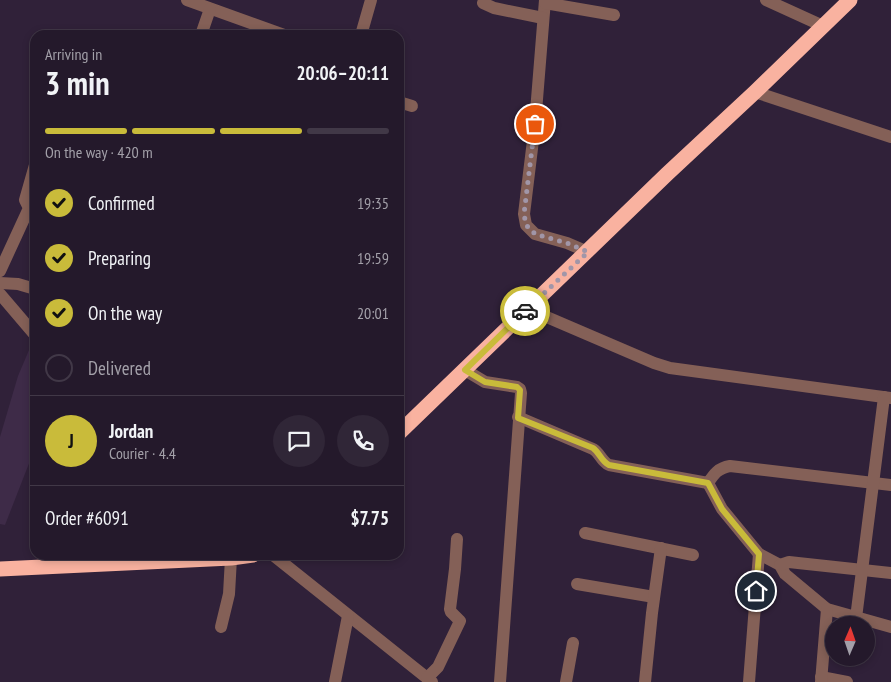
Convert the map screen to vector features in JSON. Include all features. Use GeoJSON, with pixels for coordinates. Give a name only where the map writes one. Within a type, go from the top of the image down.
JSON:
{"type":"FeatureCollection","features":[{"type":"Feature","properties":{"kind":"highway"},"geometry":{"type":"LineString","coordinates":[[404,429],[667,174],[850,0]]}},
{"type":"Feature","properties":{"kind":"highway"},"geometry":{"type":"LineString","coordinates":[[0,569],[177,560]]}},
{"type":"Feature","properties":{"kind":"street"},"geometry":{"type":"LineString","coordinates":[[188,0],[270,30]]}},
{"type":"Feature","properties":{"kind":"street"},"geometry":{"type":"LineString","coordinates":[[362,30],[371,0]]}},
{"type":"Feature","properties":{"kind":"street"},"geometry":{"type":"LineString","coordinates":[[766,0],[823,26]]}},
{"type":"Feature","properties":{"kind":"street"},"geometry":{"type":"LineString","coordinates":[[588,252],[567,243],[535,234],[526,225],[524,214],[535,124],[545,1],[614,15]]}},
{"type":"Feature","properties":{"kind":"street"},"geometry":{"type":"LineString","coordinates":[[483,3],[494,8],[544,18]]}},
{"type":"Feature","properties":{"kind":"street"},"geometry":{"type":"LineString","coordinates":[[203,30],[210,9]]}},
{"type":"Feature","properties":{"kind":"street"},"geometry":{"type":"LineString","coordinates":[[755,92],[891,137]]}},
{"type":"Feature","properties":{"kind":"street"},"geometry":{"type":"LineString","coordinates":[[404,104],[412,106]]}},
{"type":"Feature","properties":{"kind":"street"},"geometry":{"type":"LineString","coordinates":[[0,271],[29,208],[25,200],[30,182]]}},
{"type":"Feature","properties":{"kind":"street"},"geometry":{"type":"LineString","coordinates":[[0,284],[18,284],[30,287]]}},
{"type":"Feature","properties":{"kind":"street"},"geometry":{"type":"LineString","coordinates":[[0,294],[30,329]]}},
{"type":"Feature","properties":{"kind":"street"},"geometry":{"type":"LineString","coordinates":[[528,309],[654,363],[670,368],[888,398],[873,483],[856,616]]}},
{"type":"Feature","properties":{"kind":"street"},"geometry":{"type":"LineString","coordinates":[[465,370],[485,382],[517,387],[520,390],[500,682]]}},
{"type":"Feature","properties":{"kind":"street"},"geometry":{"type":"LineString","coordinates":[[518,418],[593,448],[597,451],[601,460],[609,465],[708,483]]}},
{"type":"Feature","properties":{"kind":"street"},"geometry":{"type":"LineString","coordinates":[[708,483],[716,472],[730,466],[891,485]]}},
{"type":"Feature","properties":{"kind":"street"},"geometry":{"type":"LineString","coordinates":[[708,483],[722,509],[759,554],[780,565],[785,574],[827,610],[849,616]]}},
{"type":"Feature","properties":{"kind":"street"},"geometry":{"type":"LineString","coordinates":[[585,532],[692,555]]}},
{"type":"Feature","properties":{"kind":"street"},"geometry":{"type":"LineString","coordinates":[[279,560],[430,680],[460,621],[450,609],[457,539]]}},
{"type":"Feature","properties":{"kind":"street"},"geometry":{"type":"LineString","coordinates":[[645,682],[661,548]]}},
{"type":"Feature","properties":{"kind":"street"},"geometry":{"type":"LineString","coordinates":[[749,682],[759,554]]}},
{"type":"Feature","properties":{"kind":"street"},"geometry":{"type":"LineString","coordinates":[[221,627],[235,560]]}},
{"type":"Feature","properties":{"kind":"street"},"geometry":{"type":"LineString","coordinates":[[780,565],[798,562],[891,574]]}},
{"type":"Feature","properties":{"kind":"street"},"geometry":{"type":"LineString","coordinates":[[577,584],[654,597]]}},
{"type":"Feature","properties":{"kind":"street"},"geometry":{"type":"LineString","coordinates":[[827,610],[821,679],[847,682]]}},
{"type":"Feature","properties":{"kind":"street"},"geometry":{"type":"LineString","coordinates":[[335,682],[348,616]]}},
{"type":"Feature","properties":{"kind":"street"},"geometry":{"type":"LineString","coordinates":[[875,623],[891,627]]}},
{"type":"Feature","properties":{"kind":"street"},"geometry":{"type":"LineString","coordinates":[[566,682],[573,643]]}},
{"type":"Feature","properties":{"kind":"shaded area"},"geometry":{"type":"Polygon","coordinates":[[[30,348],[30,461],[5,525],[0,524],[0,437],[18,376],[30,348]]]}},
{"type":"Feature","properties":{"kind":"way so far"},"geometry":{"type":"LineString","coordinates":[[525,311],[588,252],[567,243],[535,234],[526,225],[524,214],[535,124]]}},
{"type":"Feature","properties":{"kind":"route"},"geometry":{"type":"LineString","coordinates":[[525,311],[465,370],[485,382],[517,387],[521,392],[518,418],[593,448],[597,451],[601,460],[609,465],[708,483],[722,509],[759,554],[756,591]]}}]}
